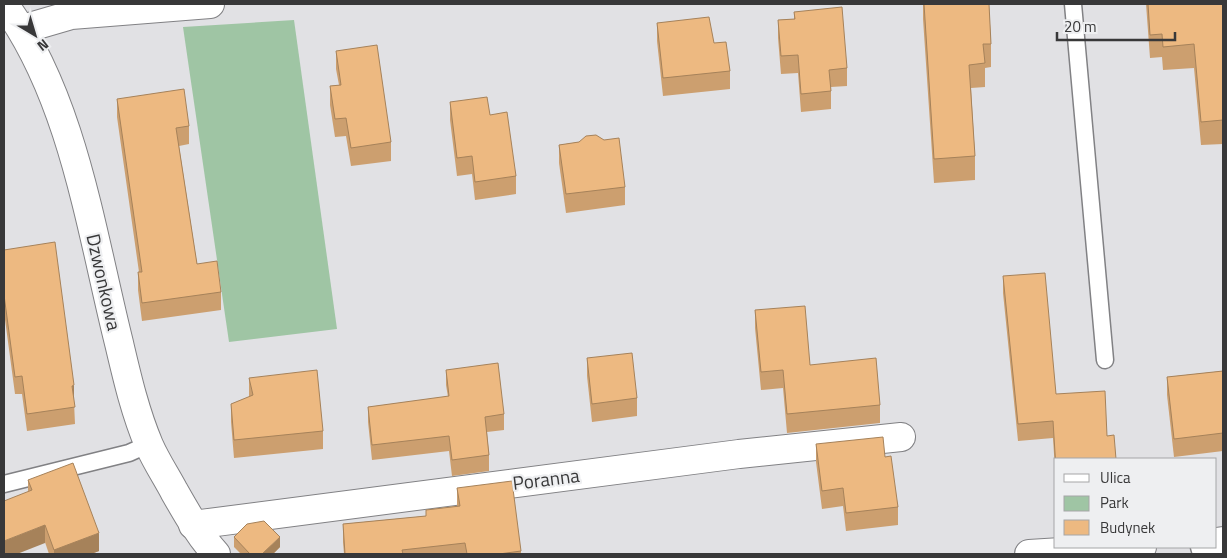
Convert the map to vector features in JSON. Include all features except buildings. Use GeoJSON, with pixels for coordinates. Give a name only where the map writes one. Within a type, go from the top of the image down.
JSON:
{"type":"FeatureCollection","features":[{"type":"Feature","properties":{"kind":"street","name":"Dzwonkowa"},"geometry":{"type":"LineString","coordinates":[[4,4],[22,29],[42,67],[62,121],[87,208],[129,382],[149,444],[193,525],[216,554]]}},
{"type":"Feature","properties":{"kind":"street"},"geometry":{"type":"LineString","coordinates":[[22,29],[71,15],[210,4]]}},
{"type":"Feature","properties":{"kind":"street","name":"Poranna"},"geometry":{"type":"LineString","coordinates":[[193,525],[739,454],[900,437]]}},
{"type":"Feature","properties":{"kind":"street"},"geometry":{"type":"LineString","coordinates":[[1029,554],[1126,548]]}},
{"type":"Feature","properties":{"kind":"lane"},"geometry":{"type":"LineString","coordinates":[[1073,4],[1105,360]]}},
{"type":"Feature","properties":{"kind":"lane"},"geometry":{"type":"LineString","coordinates":[[4,484],[129,454],[149,444]]}},
{"type":"Feature","properties":{"kind":"green space"},"geometry":{"type":"Polygon","coordinates":[[[294,20],[337,329],[229,342],[183,27],[294,20]]]}}]}
